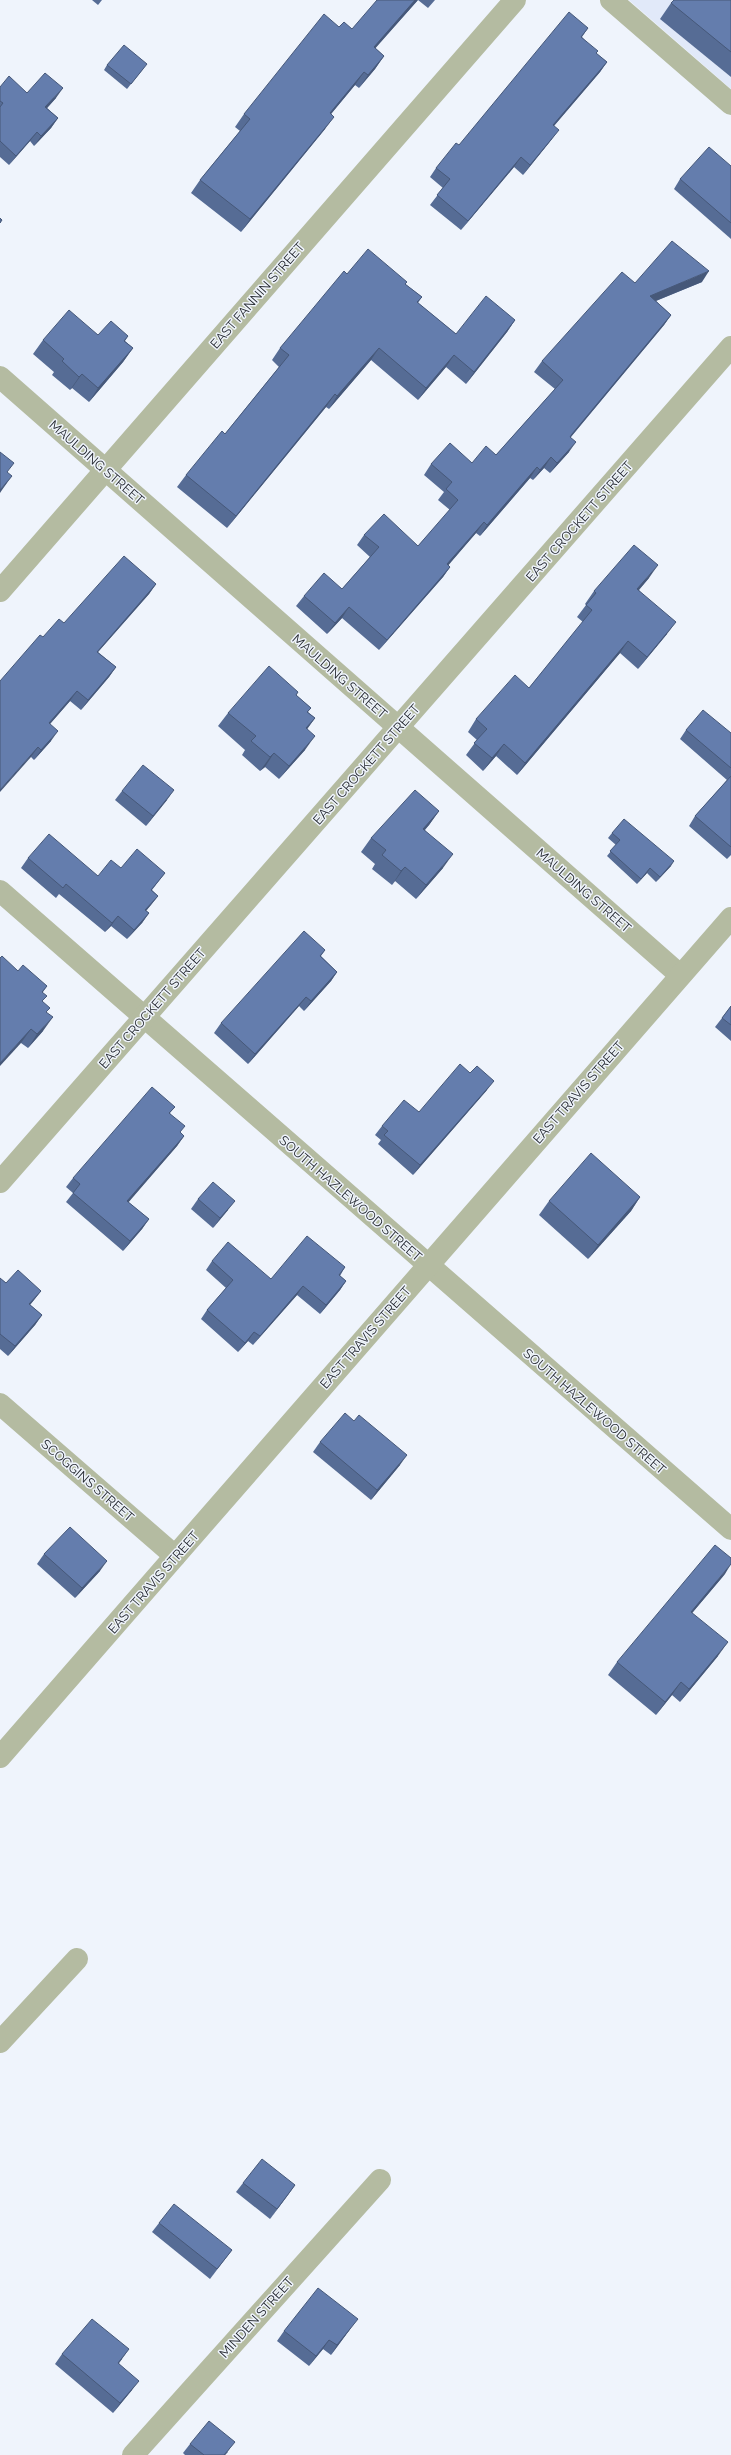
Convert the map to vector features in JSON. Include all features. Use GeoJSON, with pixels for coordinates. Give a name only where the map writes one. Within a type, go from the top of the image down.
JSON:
{"type":"FeatureCollection","features":[{"type":"Feature","properties":{"kind":"street","name":"EAST FANNIN STREET"},"geometry":{"type":"LineString","coordinates":[[0,590],[515,0]]}},
{"type":"Feature","properties":{"kind":"street"},"geometry":{"type":"LineString","coordinates":[[611,0],[731,104]]}},
{"type":"Feature","properties":{"kind":"street","name":"EAST CROCKETT STREET"},"geometry":{"type":"LineString","coordinates":[[0,1182],[731,347]]}},
{"type":"Feature","properties":{"kind":"street","name":"MAULDING STREET"},"geometry":{"type":"LineString","coordinates":[[0,377],[680,975]]}},
{"type":"Feature","properties":{"kind":"street","name":"SOUTH HAZLEWOOD STREET"},"geometry":{"type":"LineString","coordinates":[[0,891],[731,1529]]}},
{"type":"Feature","properties":{"kind":"street","name":"EAST TRAVIS STREET"},"geometry":{"type":"LineString","coordinates":[[0,1757],[427,1265],[731,918]]}},
{"type":"Feature","properties":{"kind":"street","name":"SCOGGINS STREET"},"geometry":{"type":"LineString","coordinates":[[0,1404],[175,1556]]}},
{"type":"Feature","properties":{"kind":"street"},"geometry":{"type":"LineString","coordinates":[[0,2042],[77,1959]]}},
{"type":"Feature","properties":{"kind":"street","name":"MINDEN STREET"},"geometry":{"type":"LineString","coordinates":[[133,2455],[380,2180]]}},
{"type":"Feature","properties":{"kind":"shaded area"},"geometry":{"type":"Polygon","coordinates":[[[629,0],[731,0],[731,89],[629,0]]]}},
{"type":"Feature","properties":{"kind":"building"},"geometry":{"type":"Polygon","coordinates":[[[377,0],[415,0],[374,47],[384,56],[368,75],[364,72],[330,113],[334,117],[250,219],[200,180],[250,119],[244,114],[324,14],[339,27],[344,22],[352,29],[377,0]]]}},
{"type":"Feature","properties":{"kind":"building"},"geometry":{"type":"Polygon","coordinates":[[[674,0],[731,0],[731,52],[671,3],[674,0]]]}},
{"type":"Feature","properties":{"kind":"building"},"geometry":{"type":"Polygon","coordinates":[[[569,12],[588,28],[581,37],[598,51],[596,53],[607,62],[553,125],[559,130],[530,165],[521,157],[468,221],[437,195],[450,179],[436,168],[456,143],[459,145],[569,12]]]}},
{"type":"Feature","properties":{"kind":"building"},"geometry":{"type":"Polygon","coordinates":[[[124,45],[147,64],[131,84],[107,65],[124,45]]]}},
{"type":"Feature","properties":{"kind":"building"},"geometry":{"type":"Polygon","coordinates":[[[45,73],[63,88],[45,107],[58,118],[41,136],[37,132],[16,156],[0,141],[0,107],[3,103],[0,101],[0,87],[9,76],[27,93],[45,73]]]}},
{"type":"Feature","properties":{"kind":"building"},"geometry":{"type":"Polygon","coordinates":[[[709,147],[731,166],[731,223],[680,179],[709,147]]]}},
{"type":"Feature","properties":{"kind":"building"},"geometry":{"type":"Polygon","coordinates":[[[672,241],[709,271],[650,296],[671,315],[572,434],[570,437],[576,442],[557,463],[551,457],[540,470],[537,467],[487,525],[484,522],[447,564],[450,567],[387,640],[349,607],[335,623],[304,596],[324,573],[342,589],[379,547],[364,535],[384,514],[418,546],[458,500],[446,489],[452,482],[431,464],[450,443],[472,463],[486,446],[496,455],[563,380],[542,361],[622,272],[635,283],[672,241]]]}},
{"type":"Feature","properties":{"kind":"building"},"geometry":{"type":"Polygon","coordinates":[[[368,249],[407,282],[405,284],[422,297],[417,302],[456,334],[486,296],[515,320],[474,372],[454,355],[426,388],[379,348],[337,396],[335,394],[236,516],[186,475],[222,431],[225,434],[289,355],[280,348],[344,271],[347,274],[368,249]]]}},
{"type":"Feature","properties":{"kind":"building"},"geometry":{"type":"Polygon","coordinates":[[[69,310],[98,335],[111,321],[128,336],[124,341],[133,348],[98,388],[82,374],[79,377],[62,361],[64,359],[43,340],[69,310]]]}},
{"type":"Feature","properties":{"kind":"building"},"geometry":{"type":"Polygon","coordinates":[[[0,452],[14,463],[7,472],[12,476],[0,490],[0,452]]]}},
{"type":"Feature","properties":{"kind":"building"},"geometry":{"type":"Polygon","coordinates":[[[634,545],[658,565],[637,589],[676,622],[647,657],[628,641],[525,763],[504,744],[492,758],[474,743],[487,729],[476,719],[515,675],[529,688],[592,610],[586,605],[596,593],[594,591],[634,545]]]}},
{"type":"Feature","properties":{"kind":"building"},"geometry":{"type":"Polygon","coordinates":[[[124,556],[156,584],[97,652],[116,667],[88,700],[77,691],[49,723],[58,731],[41,750],[38,747],[0,790],[0,681],[40,635],[43,637],[59,619],[64,623],[124,556]]]}},
{"type":"Feature","properties":{"kind":"building"},"geometry":{"type":"Polygon","coordinates":[[[269,666],[298,692],[296,695],[311,708],[307,712],[315,718],[306,728],[315,736],[289,766],[274,753],[270,757],[251,741],[256,736],[228,713],[269,666]]]}},
{"type":"Feature","properties":{"kind":"building"},"geometry":{"type":"Polygon","coordinates":[[[703,710],[731,733],[731,768],[686,730],[703,710]]]}},
{"type":"Feature","properties":{"kind":"building"},"geometry":{"type":"Polygon","coordinates":[[[143,765],[174,790],[153,816],[122,791],[143,765]]]}},
{"type":"Feature","properties":{"kind":"building"},"geometry":{"type":"Polygon","coordinates":[[[731,776],[731,847],[695,816],[731,776]]]}},
{"type":"Feature","properties":{"kind":"building"},"geometry":{"type":"Polygon","coordinates":[[[415,790],[439,811],[423,829],[453,854],[426,885],[405,867],[401,871],[382,855],[386,850],[371,838],[415,790]]]}},
{"type":"Feature","properties":{"kind":"building"},"geometry":{"type":"Polygon","coordinates":[[[624,819],[674,861],[660,877],[650,868],[641,879],[610,851],[620,840],[612,833],[624,819]]]}},
{"type":"Feature","properties":{"kind":"building"},"geometry":{"type":"Polygon","coordinates":[[[49,834],[98,876],[111,860],[121,868],[137,849],[165,873],[151,890],[158,896],[145,910],[149,913],[134,930],[118,916],[112,923],[66,884],[63,888],[28,858],[49,834]]]}},
{"type":"Feature","properties":{"kind":"building"},"geometry":{"type":"Polygon","coordinates":[[[304,931],[325,950],[320,956],[337,972],[311,1001],[306,997],[255,1054],[221,1023],[304,931]]]}},
{"type":"Feature","properties":{"kind":"building"},"geometry":{"type":"Polygon","coordinates":[[[2,956],[18,971],[23,965],[47,986],[42,992],[47,996],[42,1001],[50,1008],[46,1012],[53,1017],[37,1034],[31,1029],[0,1063],[0,958],[2,956]]]}},
{"type":"Feature","properties":{"kind":"building"},"geometry":{"type":"Polygon","coordinates":[[[731,1006],[731,1025],[722,1018],[731,1006]]]}},
{"type":"Feature","properties":{"kind":"building"},"geometry":{"type":"Polygon","coordinates":[[[460,1064],[470,1073],[477,1066],[494,1081],[420,1165],[384,1135],[388,1131],[382,1126],[404,1100],[419,1112],[460,1064]]]}},
{"type":"Feature","properties":{"kind":"building"},"geometry":{"type":"Polygon","coordinates":[[[152,1087],[175,1107],[169,1113],[185,1126],[180,1132],[184,1136],[127,1201],[149,1219],[130,1241],[73,1193],[80,1184],[73,1178],[152,1087]]]}},
{"type":"Feature","properties":{"kind":"building"},"geometry":{"type":"Polygon","coordinates":[[[591,1153],[640,1197],[598,1245],[549,1201],[591,1153]]]}},
{"type":"Feature","properties":{"kind":"building"},"geometry":{"type":"Polygon","coordinates":[[[213,1182],[235,1201],[220,1218],[198,1199],[213,1182]]]}},
{"type":"Feature","properties":{"kind":"building"},"geometry":{"type":"Polygon","coordinates":[[[307,1236],[345,1267],[339,1275],[346,1281],[326,1305],[303,1286],[260,1336],[254,1332],[245,1343],[207,1310],[233,1280],[212,1261],[228,1242],[271,1279],[307,1236]]]}},
{"type":"Feature","properties":{"kind":"building"},"geometry":{"type":"Polygon","coordinates":[[[18,1270],[41,1291],[29,1304],[42,1315],[15,1346],[0,1334],[0,1278],[6,1283],[18,1270]]]}},
{"type":"Feature","properties":{"kind":"building"},"geometry":{"type":"Polygon","coordinates":[[[345,1413],[354,1421],[359,1415],[407,1455],[377,1490],[320,1442],[345,1413]]]}},
{"type":"Feature","properties":{"kind":"building"},"geometry":{"type":"Polygon","coordinates":[[[70,1527],[107,1561],[82,1588],[44,1554],[70,1527]]]}},
{"type":"Feature","properties":{"kind":"building"},"geometry":{"type":"Polygon","coordinates":[[[715,1545],[731,1558],[731,1564],[691,1612],[728,1642],[689,1689],[681,1682],[665,1702],[617,1662],[715,1545]]]}},
{"type":"Feature","properties":{"kind":"building"},"geometry":{"type":"Polygon","coordinates":[[[262,2159],[295,2185],[277,2209],[243,2183],[262,2159]]]}},
{"type":"Feature","properties":{"kind":"building"},"geometry":{"type":"Polygon","coordinates":[[[174,2204],[232,2250],[217,2269],[159,2223],[174,2204]]]}},
{"type":"Feature","properties":{"kind":"building"},"geometry":{"type":"Polygon","coordinates":[[[318,2288],[358,2319],[337,2345],[329,2340],[316,2356],[284,2331],[318,2288]]]}},
{"type":"Feature","properties":{"kind":"building"},"geometry":{"type":"Polygon","coordinates":[[[92,2319],[129,2349],[118,2363],[139,2381],[120,2403],[62,2354],[92,2319]]]}},
{"type":"Feature","properties":{"kind":"building"},"geometry":{"type":"Polygon","coordinates":[[[209,2421],[235,2442],[224,2455],[204,2455],[190,2444],[209,2421]]]}}]}
